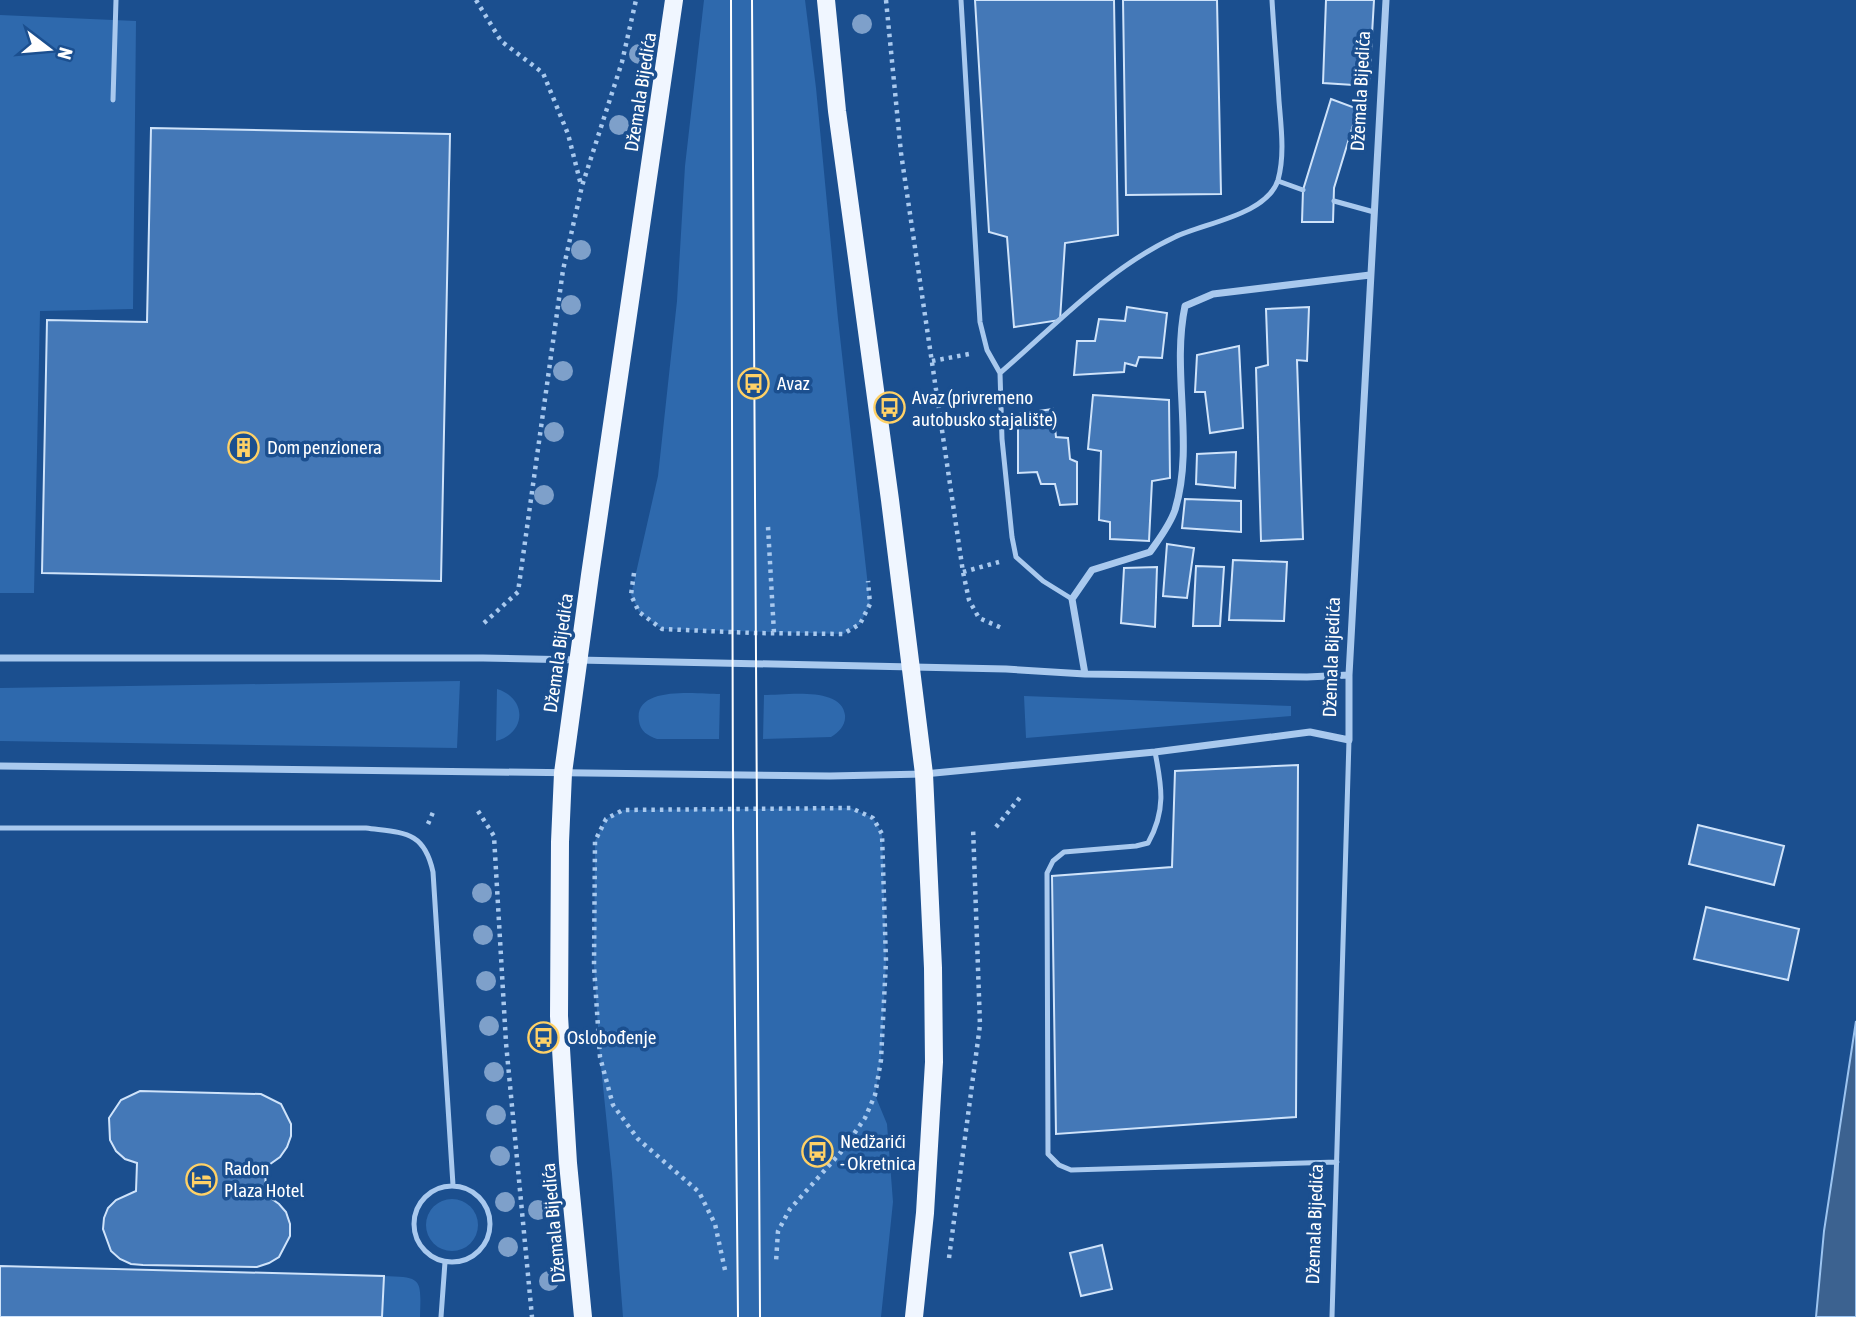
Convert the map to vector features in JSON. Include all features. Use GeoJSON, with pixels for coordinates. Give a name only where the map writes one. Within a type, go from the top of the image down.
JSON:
{"type":"FeatureCollection","features":[{"type":"Feature","properties":{"kind":"main road","name":"Džemala Bijedića"},"geometry":{"type":"LineString","coordinates":[[583,1317],[568,1163],[559,1016],[559,842],[563,773],[674,0]]}},
{"type":"Feature","properties":{"kind":"main road"},"geometry":{"type":"LineString","coordinates":[[826,0],[837,111],[924,774],[933,968],[934,1062],[926,1200],[914,1317]]}},
{"type":"Feature","properties":{"kind":"street","name":"Džemala Bijedića"},"geometry":{"type":"LineString","coordinates":[[1349,740],[1349,675],[1386,0]]}},
{"type":"Feature","properties":{"kind":"street"},"geometry":{"type":"LineString","coordinates":[[1085,674],[1072,599],[1092,570],[1150,552],[1174,513],[1183,473],[1180,330],[1185,306],[1213,294],[1370,275]]}},
{"type":"Feature","properties":{"kind":"street"},"geometry":{"type":"LineString","coordinates":[[0,658],[483,659],[911,666],[1085,674],[1307,677],[1349,675]]}},
{"type":"Feature","properties":{"kind":"street"},"geometry":{"type":"LineString","coordinates":[[0,766],[830,776],[924,774],[1155,752],[1310,732],[1349,740]]}},
{"type":"Feature","properties":{"kind":"lane"},"geometry":{"type":"LineString","coordinates":[[113,100],[116,0]]}},
{"type":"Feature","properties":{"kind":"lane"},"geometry":{"type":"LineString","coordinates":[[961,0],[980,321],[987,350],[1000,373],[1002,439],[1012,537],[1016,557],[1043,581],[1072,599]]}},
{"type":"Feature","properties":{"kind":"lane"},"geometry":{"type":"LineString","coordinates":[[1000,373],[1108,279],[1145,251],[1262,203],[1278,181],[1282,142],[1272,0]]}},
{"type":"Feature","properties":{"kind":"lane"},"geometry":{"type":"LineString","coordinates":[[1278,181],[1303,190]]}},
{"type":"Feature","properties":{"kind":"lane"},"geometry":{"type":"LineString","coordinates":[[1334,201],[1374,212]]}},
{"type":"Feature","properties":{"kind":"lane","name":"Džemala Bijedića"},"geometry":{"type":"LineString","coordinates":[[1332,1317],[1349,740]]}},
{"type":"Feature","properties":{"kind":"lane"},"geometry":{"type":"LineString","coordinates":[[1155,752],[1162,789],[1157,827],[1148,843],[1064,852],[1054,861],[1047,873],[1048,1154],[1059,1165],[1071,1170],[1337,1162]]}},
{"type":"Feature","properties":{"kind":"lane"},"geometry":{"type":"LineString","coordinates":[[0,828],[366,828],[405,833],[420,841],[429,853],[433,872],[453,1185]]}},
{"type":"Feature","properties":{"kind":"lane"},"geometry":{"type":"LineString","coordinates":[[453,1185],[465,1187],[483,1200],[489,1211],[490,1233],[478,1253],[457,1262],[445,1262],[435,1259],[420,1245],[415,1236],[414,1214],[418,1205],[433,1190],[453,1185]]}},
{"type":"Feature","properties":{"kind":"lane"},"geometry":{"type":"LineString","coordinates":[[441,1317],[445,1262]]}},
{"type":"Feature","properties":{"kind":"path"},"geometry":{"type":"LineString","coordinates":[[476,0],[501,41],[543,73],[568,134],[582,186]]}},
{"type":"Feature","properties":{"kind":"path"},"geometry":{"type":"LineString","coordinates":[[484,623],[518,592],[563,270],[582,186],[622,62],[636,0]]}},
{"type":"Feature","properties":{"kind":"path"},"geometry":{"type":"LineString","coordinates":[[886,0],[901,153],[963,572],[969,600],[979,618],[1004,629]]}},
{"type":"Feature","properties":{"kind":"path"},"geometry":{"type":"LineString","coordinates":[[932,361],[987,350]]}},
{"type":"Feature","properties":{"kind":"path"},"geometry":{"type":"LineString","coordinates":[[768,527],[774,633]]}},
{"type":"Feature","properties":{"kind":"path"},"geometry":{"type":"LineString","coordinates":[[963,572],[1016,557]]}},
{"type":"Feature","properties":{"kind":"path"},"geometry":{"type":"LineString","coordinates":[[634,573],[631,595],[639,612],[662,629],[774,633],[843,634],[860,624],[870,604],[868,581]]}},
{"type":"Feature","properties":{"kind":"path"},"geometry":{"type":"LineString","coordinates":[[996,827],[1022,795]]}},
{"type":"Feature","properties":{"kind":"path"},"geometry":{"type":"LineString","coordinates":[[725,1270],[715,1224],[699,1192],[638,1139],[613,1105],[600,1057],[594,966],[595,841],[606,819],[623,810],[851,808],[873,818],[882,834],[887,961],[881,1060],[875,1095],[865,1118],[842,1151],[790,1209],[778,1231],[776,1262]]}},
{"type":"Feature","properties":{"kind":"path"},"geometry":{"type":"LineString","coordinates":[[478,811],[494,836],[506,1042],[532,1317]]}},
{"type":"Feature","properties":{"kind":"path"},"geometry":{"type":"LineString","coordinates":[[948,1264],[980,1025],[973,827]]}},
{"type":"Feature","properties":{"kind":"shaded area"},"geometry":{"type":"Polygon","coordinates":[[[704,0],[805,0],[870,604],[860,624],[843,634],[662,629],[639,612],[631,595],[658,476],[677,301],[685,166],[704,0]]]}},
{"type":"Feature","properties":{"kind":"shaded area"},"geometry":{"type":"Polygon","coordinates":[[[0,15],[136,21],[133,309],[40,311],[34,593],[0,593],[0,15]]]}},
{"type":"Feature","properties":{"kind":"shaded area"},"geometry":{"type":"Polygon","coordinates":[[[460,681],[457,748],[0,741],[0,688],[460,681]]]}},
{"type":"Feature","properties":{"kind":"shaded area"},"geometry":{"type":"Polygon","coordinates":[[[497,689],[514,700],[519,715],[513,731],[496,741],[497,689]]]}},
{"type":"Feature","properties":{"kind":"shaded area"},"geometry":{"type":"Polygon","coordinates":[[[683,693],[720,694],[719,739],[657,739],[641,728],[640,710],[646,702],[656,697],[683,693]]]}},
{"type":"Feature","properties":{"kind":"shaded area"},"geometry":{"type":"Polygon","coordinates":[[[764,695],[824,696],[842,706],[845,715],[843,725],[831,737],[763,739],[764,695]]]}},
{"type":"Feature","properties":{"kind":"shaded area"},"geometry":{"type":"Polygon","coordinates":[[[1024,696],[1291,706],[1291,716],[1026,738],[1024,696]]]}},
{"type":"Feature","properties":{"kind":"shaded area"},"geometry":{"type":"Polygon","coordinates":[[[851,808],[873,818],[882,834],[886,961],[881,1060],[875,1095],[887,1124],[893,1202],[881,1317],[623,1317],[594,966],[595,841],[606,819],[623,810],[851,808]]]}},
{"type":"Feature","properties":{"kind":"shaded area"},"geometry":{"type":"Polygon","coordinates":[[[1856,1021],[1856,1317],[1816,1317],[1824,1231],[1856,1021]]]}},
{"type":"Feature","properties":{"kind":"shaded area"},"geometry":{"type":"Polygon","coordinates":[[[452,1199],[471,1206],[478,1225],[471,1244],[452,1251],[433,1244],[426,1225],[433,1206],[452,1199]]]}},
{"type":"Feature","properties":{"kind":"shaded area"},"geometry":{"type":"Polygon","coordinates":[[[384,1276],[406,1277],[417,1283],[420,1317],[382,1317],[384,1276]]]}},
{"type":"Feature","properties":{"kind":"building"},"geometry":{"type":"Polygon","coordinates":[[[975,0],[1114,0],[1118,235],[1065,243],[1060,320],[1014,327],[1007,237],[989,232],[975,0]]]}},
{"type":"Feature","properties":{"kind":"building"},"geometry":{"type":"Polygon","coordinates":[[[1123,0],[1217,0],[1221,194],[1126,195],[1123,0]]]}},
{"type":"Feature","properties":{"kind":"building"},"geometry":{"type":"Polygon","coordinates":[[[1326,0],[1374,0],[1369,86],[1323,83],[1326,0]]]}},
{"type":"Feature","properties":{"kind":"building"},"geometry":{"type":"Polygon","coordinates":[[[1331,99],[1358,109],[1334,188],[1333,222],[1302,222],[1303,190],[1331,99]]]}},
{"type":"Feature","properties":{"kind":"building","name":"Dom penzionera"},"geometry":{"type":"Polygon","coordinates":[[[151,128],[450,134],[441,581],[42,573],[47,320],[147,322],[151,128]]]}},
{"type":"Feature","properties":{"kind":"building"},"geometry":{"type":"Polygon","coordinates":[[[1127,307],[1167,313],[1162,358],[1139,357],[1136,366],[1125,363],[1124,372],[1074,375],[1077,341],[1095,341],[1099,319],[1125,321],[1127,307]]]}},
{"type":"Feature","properties":{"kind":"building"},"geometry":{"type":"Polygon","coordinates":[[[1309,307],[1307,361],[1297,360],[1303,539],[1261,541],[1256,368],[1268,365],[1266,309],[1309,307]]]}},
{"type":"Feature","properties":{"kind":"building"},"geometry":{"type":"Polygon","coordinates":[[[1239,346],[1243,428],[1210,433],[1205,392],[1195,392],[1197,355],[1239,346]]]}},
{"type":"Feature","properties":{"kind":"building"},"geometry":{"type":"Polygon","coordinates":[[[1093,395],[1169,400],[1170,478],[1152,481],[1149,541],[1110,539],[1110,522],[1099,520],[1101,451],[1088,449],[1093,395]]]}},
{"type":"Feature","properties":{"kind":"building"},"geometry":{"type":"Polygon","coordinates":[[[1053,409],[1056,437],[1068,438],[1070,459],[1077,462],[1077,504],[1060,505],[1055,484],[1041,484],[1037,472],[1018,473],[1018,414],[1053,409]]]}},
{"type":"Feature","properties":{"kind":"building"},"geometry":{"type":"Polygon","coordinates":[[[1236,452],[1235,488],[1196,484],[1197,454],[1236,452]]]}},
{"type":"Feature","properties":{"kind":"building"},"geometry":{"type":"Polygon","coordinates":[[[1185,499],[1241,501],[1241,532],[1182,528],[1185,499]]]}},
{"type":"Feature","properties":{"kind":"building"},"geometry":{"type":"Polygon","coordinates":[[[1167,544],[1194,548],[1187,598],[1163,596],[1167,544]]]}},
{"type":"Feature","properties":{"kind":"building"},"geometry":{"type":"Polygon","coordinates":[[[1233,560],[1287,562],[1284,621],[1229,620],[1233,560]]]}},
{"type":"Feature","properties":{"kind":"building"},"geometry":{"type":"Polygon","coordinates":[[[1196,566],[1224,567],[1220,626],[1193,626],[1196,566]]]}},
{"type":"Feature","properties":{"kind":"building"},"geometry":{"type":"Polygon","coordinates":[[[1157,567],[1155,627],[1121,623],[1124,568],[1157,567]]]}},
{"type":"Feature","properties":{"kind":"building"},"geometry":{"type":"Polygon","coordinates":[[[1298,765],[1296,1117],[1056,1134],[1052,876],[1172,867],[1175,771],[1298,765]]]}},
{"type":"Feature","properties":{"kind":"building"},"geometry":{"type":"Polygon","coordinates":[[[1698,825],[1784,846],[1774,885],[1689,864],[1698,825]]]}},
{"type":"Feature","properties":{"kind":"building"},"geometry":{"type":"Polygon","coordinates":[[[1706,907],[1799,929],[1788,980],[1694,959],[1706,907]]]}},
{"type":"Feature","properties":{"kind":"building","name":"Radon Plaza Hotel"},"geometry":{"type":"Polygon","coordinates":[[[140,1091],[261,1094],[281,1104],[291,1124],[291,1136],[280,1157],[266,1167],[265,1194],[286,1212],[290,1224],[290,1236],[279,1257],[257,1267],[143,1265],[131,1264],[111,1251],[103,1229],[104,1218],[108,1208],[116,1200],[136,1191],[137,1163],[125,1159],[116,1151],[110,1140],[109,1118],[121,1100],[140,1091]]]}},
{"type":"Feature","properties":{"kind":"building"},"geometry":{"type":"Polygon","coordinates":[[[1102,1245],[1112,1289],[1081,1296],[1070,1253],[1102,1245]]]}},
{"type":"Feature","properties":{"kind":"building"},"geometry":{"type":"Polygon","coordinates":[[[0,1266],[384,1276],[382,1317],[0,1317],[0,1266]]]}},
{"type":"Feature","properties":{"kind":"tram line"},"geometry":{"type":"LineString","coordinates":[[731,0],[733,827],[738,1317]]}},
{"type":"Feature","properties":{"kind":"tram line"},"geometry":{"type":"LineString","coordinates":[[752,0],[760,1317]]}},
{"type":"Feature","properties":{"kind":"place","name":"Avaz"},"geometry":{"type":"Point","coordinates":[754,383]}},
{"type":"Feature","properties":{"kind":"place","name":"Avaz (privremeno autobusko stajalište)"},"geometry":{"type":"Point","coordinates":[889,408]}},
{"type":"Feature","properties":{"kind":"place","name":"Dom penzionera"},"geometry":{"type":"Point","coordinates":[244,447]}},
{"type":"Feature","properties":{"kind":"place","name":"Oslobođenje"},"geometry":{"type":"Point","coordinates":[544,1037]}},
{"type":"Feature","properties":{"kind":"place","name":"Nedžarići - Okretnica"},"geometry":{"type":"Point","coordinates":[817,1152]}},
{"type":"Feature","properties":{"kind":"place","name":"Radon Plaza Hotel"},"geometry":{"type":"Point","coordinates":[201,1179]}}]}
